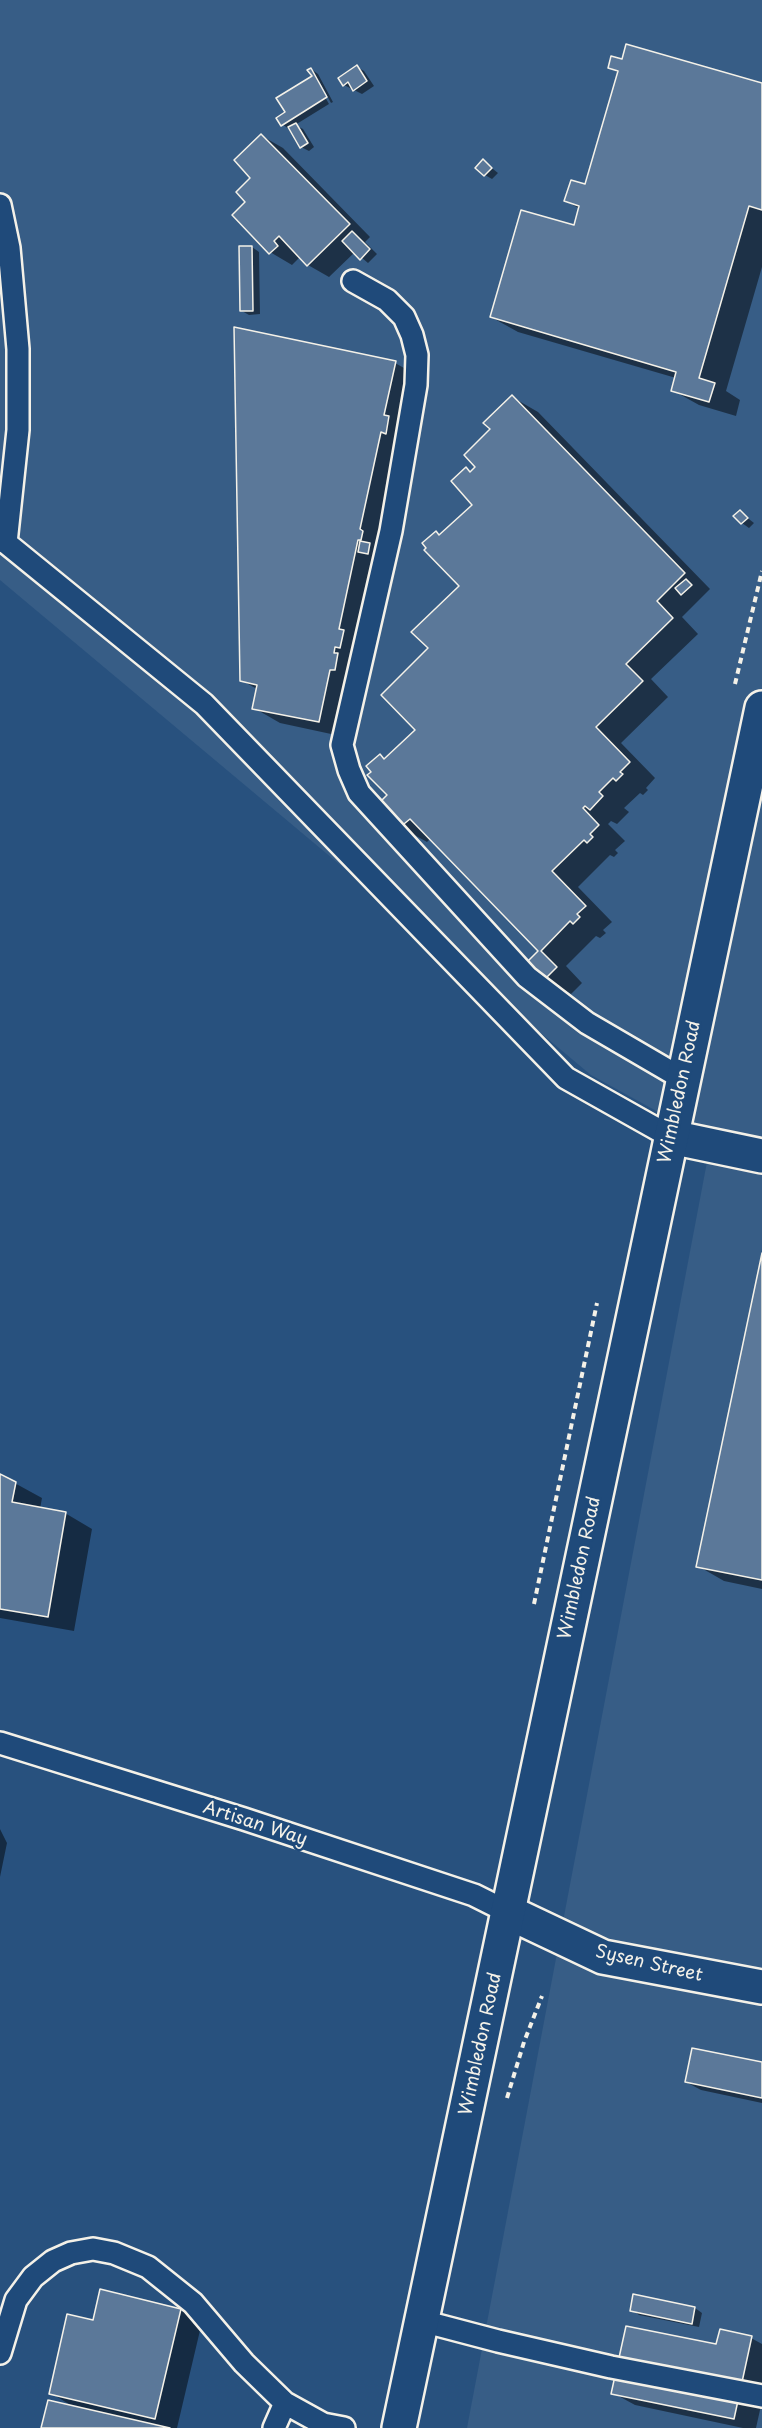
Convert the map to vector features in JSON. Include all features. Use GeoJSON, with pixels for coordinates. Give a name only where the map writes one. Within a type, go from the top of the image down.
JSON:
{"type":"FeatureCollection","features":[{"type":"Feature","properties":{"kind":"main road","name":"Wimbledon Road"},"geometry":{"type":"LineString","coordinates":[[399,2428],[762,708]]}},
{"type":"Feature","properties":{"kind":"main road"},"geometry":{"type":"LineString","coordinates":[[671,1137],[762,1156]]}},
{"type":"Feature","properties":{"kind":"main road","name":"Sysen Street"},"geometry":{"type":"LineString","coordinates":[[508,1912],[603,1957],[762,1987]]}},
{"type":"Feature","properties":{"kind":"lane"},"geometry":{"type":"LineString","coordinates":[[0,205],[9,248],[18,349],[18,430],[3,541],[204,704],[566,1077],[671,1137]]}},
{"type":"Feature","properties":{"kind":"lane"},"geometry":{"type":"LineString","coordinates":[[353,281],[387,300],[404,318],[412,335],[417,355],[416,386],[391,531],[342,745],[349,770],[359,793],[527,977],[587,1023],[683,1079]]}},
{"type":"Feature","properties":{"kind":"lane","name":"Artisan Way"},"geometry":{"type":"LineString","coordinates":[[0,1743],[474,1895],[508,1912]]}},
{"type":"Feature","properties":{"kind":"lane"},"geometry":{"type":"LineString","coordinates":[[0,2353],[16,2300],[33,2277],[53,2261],[71,2253],[93,2248],[114,2253],[148,2267],[193,2303],[244,2364],[285,2403],[323,2424],[344,2428]]}},
{"type":"Feature","properties":{"kind":"lane"},"geometry":{"type":"LineString","coordinates":[[422,2321],[611,2367],[762,2396]]}},
{"type":"Feature","properties":{"kind":"lane"},"geometry":{"type":"LineString","coordinates":[[274,2428],[285,2403]]}},
{"type":"Feature","properties":{"kind":"shaded area"},"geometry":{"type":"Polygon","coordinates":[[[0,0],[762,0],[762,2428],[467,2428],[711,1141],[591,1075],[0,580],[0,0]]]}},
{"type":"Feature","properties":{"kind":"building"},"geometry":{"type":"Polygon","coordinates":[[[626,44],[762,83],[762,210],[749,206],[699,378],[715,383],[709,402],[671,391],[676,372],[490,317],[521,210],[574,225],[579,206],[564,201],[571,180],[585,184],[618,71],[608,68],[611,56],[622,59],[626,44]]]}},
{"type":"Feature","properties":{"kind":"building"},"geometry":{"type":"Polygon","coordinates":[[[357,65],[367,81],[353,91],[348,82],[343,86],[338,78],[357,65]]]}},
{"type":"Feature","properties":{"kind":"building"},"geometry":{"type":"Polygon","coordinates":[[[311,68],[327,97],[281,126],[276,118],[285,112],[276,98],[312,76],[307,70],[311,68]]]}},
{"type":"Feature","properties":{"kind":"building"},"geometry":{"type":"Polygon","coordinates":[[[296,123],[308,143],[300,148],[288,127],[296,123]]]}},
{"type":"Feature","properties":{"kind":"building"},"geometry":{"type":"Polygon","coordinates":[[[261,134],[350,224],[307,266],[279,236],[274,241],[278,246],[269,254],[232,215],[245,202],[236,192],[250,178],[234,160],[261,134]]]}},
{"type":"Feature","properties":{"kind":"building"},"geometry":{"type":"Polygon","coordinates":[[[483,159],[492,168],[484,176],[475,168],[483,159]]]}},
{"type":"Feature","properties":{"kind":"building"},"geometry":{"type":"Polygon","coordinates":[[[352,231],[370,249],[360,260],[342,241],[352,231]]]}},
{"type":"Feature","properties":{"kind":"building"},"geometry":{"type":"Polygon","coordinates":[[[239,246],[252,246],[253,311],[240,311],[239,246]]]}},
{"type":"Feature","properties":{"kind":"building"},"geometry":{"type":"Polygon","coordinates":[[[234,327],[396,361],[384,415],[389,416],[386,434],[381,432],[360,529],[363,531],[361,540],[358,540],[339,629],[344,630],[340,648],[335,647],[334,653],[338,653],[335,670],[330,670],[319,722],[252,709],[257,685],[240,681],[234,327]]]}},
{"type":"Feature","properties":{"kind":"building"},"geometry":{"type":"Polygon","coordinates":[[[512,395],[685,573],[657,601],[673,618],[626,664],[643,681],[596,727],[630,762],[620,772],[623,774],[616,781],[613,778],[599,792],[603,796],[590,810],[585,806],[583,808],[599,825],[590,834],[593,837],[587,843],[584,840],[552,871],[586,906],[577,914],[580,917],[573,924],[570,921],[541,951],[557,967],[544,980],[527,962],[538,951],[410,819],[399,828],[377,805],[387,795],[367,775],[371,772],[366,766],[380,754],[384,759],[415,730],[381,695],[428,648],[411,632],[459,586],[424,550],[426,548],[422,543],[436,531],[439,535],[472,505],[451,481],[466,467],[470,472],[475,467],[464,455],[490,429],[483,423],[512,395]]]}},
{"type":"Feature","properties":{"kind":"building"},"geometry":{"type":"Polygon","coordinates":[[[740,510],[748,518],[741,524],[733,516],[740,510]]]}},
{"type":"Feature","properties":{"kind":"building"},"geometry":{"type":"Polygon","coordinates":[[[360,541],[370,543],[368,554],[358,552],[360,541]]]}},
{"type":"Feature","properties":{"kind":"building"},"geometry":{"type":"Polygon","coordinates":[[[686,579],[692,585],[681,595],[675,588],[686,579]]]}},
{"type":"Feature","properties":{"kind":"building"},"geometry":{"type":"Polygon","coordinates":[[[762,1253],[762,1580],[696,1567],[762,1253]]]}},
{"type":"Feature","properties":{"kind":"building"},"geometry":{"type":"Polygon","coordinates":[[[0,1474],[16,1482],[12,1502],[66,1512],[48,1617],[0,1609],[0,1474]]]}},
{"type":"Feature","properties":{"kind":"building"},"geometry":{"type":"Polygon","coordinates":[[[692,2048],[762,2062],[762,2098],[685,2082],[692,2048]]]}},
{"type":"Feature","properties":{"kind":"building"},"geometry":{"type":"Polygon","coordinates":[[[100,2289],[181,2309],[155,2419],[49,2394],[67,2314],[93,2320],[100,2289]]]}},
{"type":"Feature","properties":{"kind":"building"},"geometry":{"type":"Polygon","coordinates":[[[633,2294],[695,2307],[692,2324],[630,2311],[633,2294]]]}},
{"type":"Feature","properties":{"kind":"building"},"geometry":{"type":"Polygon","coordinates":[[[626,2326],[716,2344],[720,2329],[752,2336],[734,2419],[611,2394],[626,2326]]]}},
{"type":"Feature","properties":{"kind":"building"},"geometry":{"type":"Polygon","coordinates":[[[48,2400],[170,2428],[41,2428],[48,2400]]]}}]}
